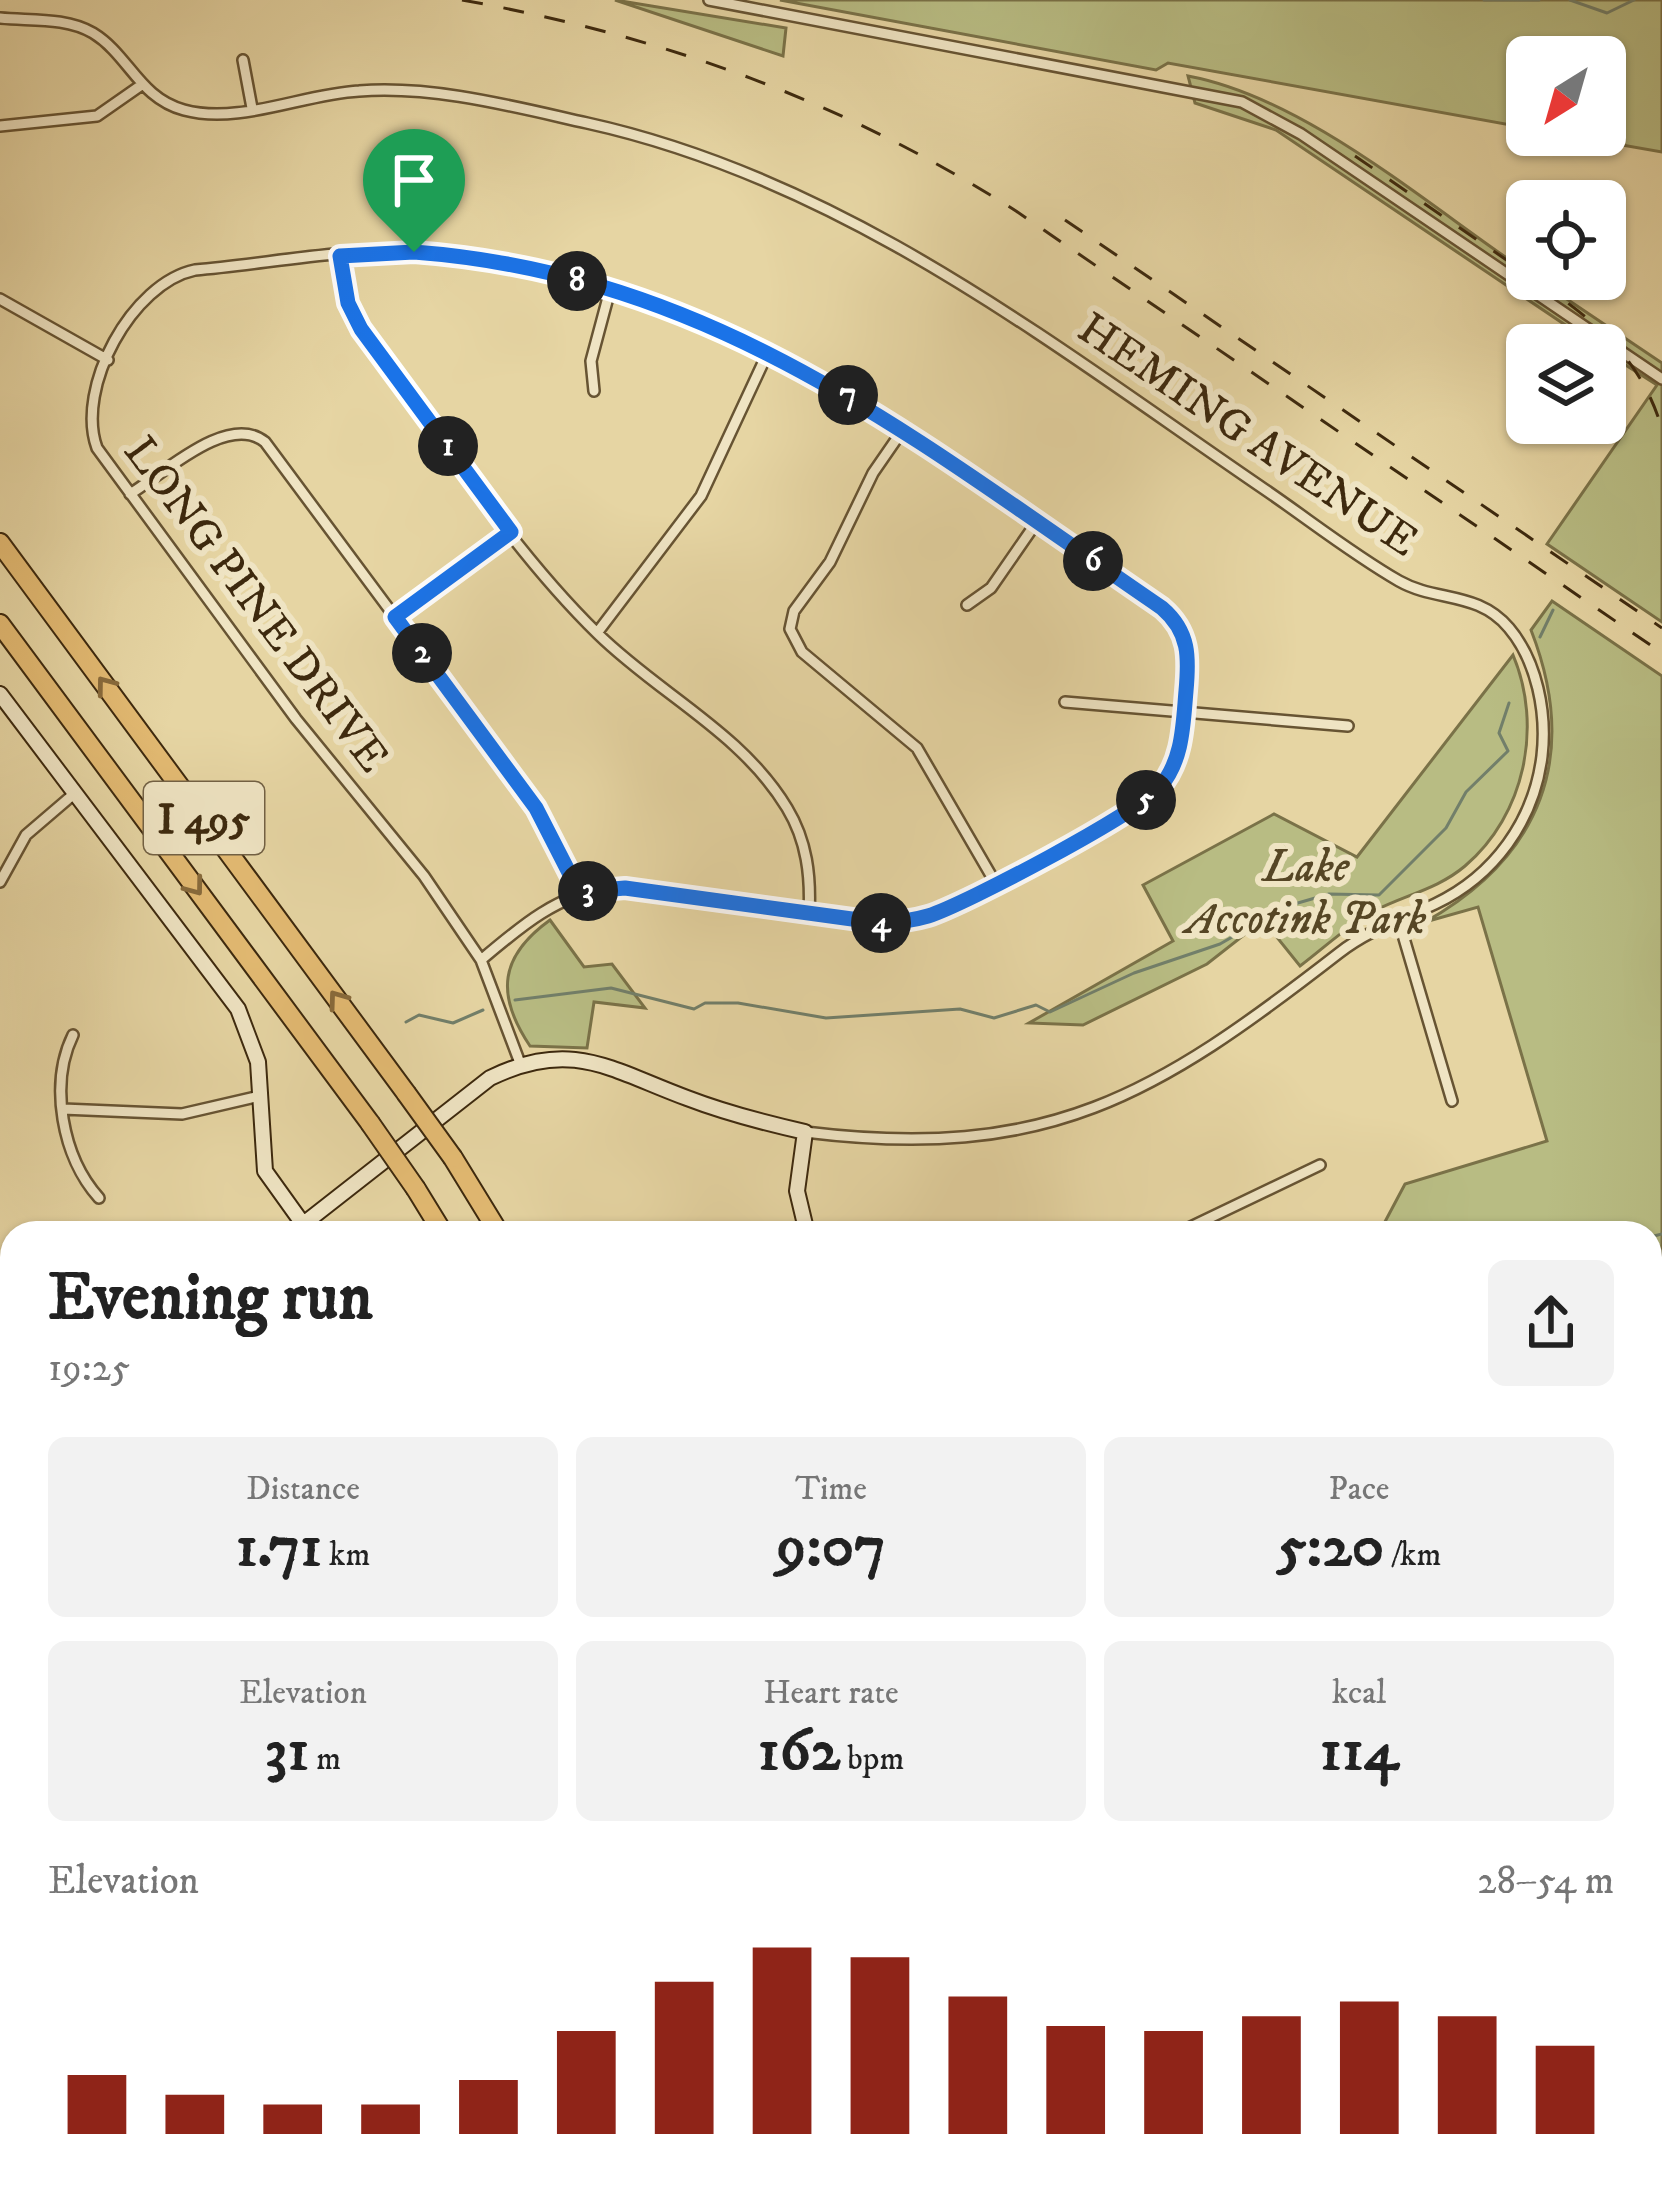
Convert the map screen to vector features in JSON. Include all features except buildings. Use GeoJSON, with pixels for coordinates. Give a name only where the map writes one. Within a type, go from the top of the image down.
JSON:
{"type":"FeatureCollection","features":[{"type":"Feature","properties":{"kind":"highway","name":"I 495"},"geometry":{"type":"LineString","coordinates":[[0,543],[406,1093],[492,1221]]}},
{"type":"Feature","properties":{"kind":"highway","name":"I 495"},"geometry":{"type":"LineString","coordinates":[[0,624],[370,1123],[436,1221]]}},
{"type":"Feature","properties":{"kind":"street"},"geometry":{"type":"LineString","coordinates":[[709,0],[1229,98],[1275,117],[1662,379]]}},
{"type":"Feature","properties":{"kind":"street","name":"HEMING AVENUE"},"geometry":{"type":"LineString","coordinates":[[0,18],[61,22],[90,32],[108,45],[140,86],[189,112],[252,108],[338,92],[406,90],[614,129],[762,177],[922,257],[1398,580],[1467,598],[1494,614],[1521,646],[1539,695],[1543,746],[1534,791],[1515,834],[1480,875],[1443,901],[1364,934],[1204,1056],[1097,1108],[1021,1130],[878,1140],[806,1132],[715,1108],[593,1060],[520,1063],[484,1082],[307,1221]]}},
{"type":"Feature","properties":{"kind":"street"},"geometry":{"type":"LineString","coordinates":[[243,60],[252,108]]}},
{"type":"Feature","properties":{"kind":"street"},"geometry":{"type":"LineString","coordinates":[[0,127],[97,116],[140,86]]}},
{"type":"Feature","properties":{"kind":"street","name":"LONG PINE DRIVE"},"geometry":{"type":"LineString","coordinates":[[481,961],[538,914],[579,892],[625,888],[809,914],[906,921],[948,909],[1154,794],[1177,758],[1184,712],[1188,653],[1176,622],[902,431],[769,350],[610,290],[433,253],[340,256],[174,276],[140,304],[92,393],[91,426],[100,454],[296,719],[399,841],[481,961],[520,1063]]}},
{"type":"Feature","properties":{"kind":"street"},"geometry":{"type":"LineString","coordinates":[[340,256],[348,303],[361,329],[511,532],[597,633],[724,736],[778,794],[805,850],[809,914]]}},
{"type":"Feature","properties":{"kind":"street"},"geometry":{"type":"LineString","coordinates":[[594,391],[590,362],[610,290]]}},
{"type":"Feature","properties":{"kind":"street"},"geometry":{"type":"LineString","coordinates":[[0,299],[108,360]]}},
{"type":"Feature","properties":{"kind":"street"},"geometry":{"type":"LineString","coordinates":[[597,633],[701,496],[769,350]]}},
{"type":"Feature","properties":{"kind":"street"},"geometry":{"type":"LineString","coordinates":[[902,431],[866,488],[830,562],[794,611],[792,637],[802,652],[916,748],[996,884]]}},
{"type":"Feature","properties":{"kind":"street"},"geometry":{"type":"LineString","coordinates":[[130,494],[223,436],[251,433],[265,442],[536,808],[579,892]]}},
{"type":"Feature","properties":{"kind":"street"},"geometry":{"type":"LineString","coordinates":[[967,605],[991,588],[1036,523]]}},
{"type":"Feature","properties":{"kind":"street"},"geometry":{"type":"LineString","coordinates":[[395,617],[511,532]]}},
{"type":"Feature","properties":{"kind":"street"},"geometry":{"type":"LineString","coordinates":[[0,694],[238,1009],[253,1042],[265,1171],[293,1221]]}},
{"type":"Feature","properties":{"kind":"street"},"geometry":{"type":"LineString","coordinates":[[1065,702],[1348,726]]}},
{"type":"Feature","properties":{"kind":"street"},"geometry":{"type":"LineString","coordinates":[[0,882],[26,835],[76,793]]}},
{"type":"Feature","properties":{"kind":"street"},"geometry":{"type":"LineString","coordinates":[[1398,918],[1452,1101]]}},
{"type":"Feature","properties":{"kind":"street"},"geometry":{"type":"LineString","coordinates":[[73,1035],[60,1074],[63,1109],[78,1169],[99,1198]]}},
{"type":"Feature","properties":{"kind":"street"},"geometry":{"type":"LineString","coordinates":[[63,1109],[182,1114],[260,1096]]}},
{"type":"Feature","properties":{"kind":"street"},"geometry":{"type":"LineString","coordinates":[[804,1221],[797,1191],[806,1132]]}},
{"type":"Feature","properties":{"kind":"street"},"geometry":{"type":"LineString","coordinates":[[1203,1221],[1319,1165]]}},
{"type":"Feature","properties":{"kind":"green space"},"geometry":{"type":"Polygon","coordinates":[[[615,0],[786,28],[783,56],[615,0]]]}},
{"type":"Feature","properties":{"kind":"green space"},"geometry":{"type":"Polygon","coordinates":[[[780,0],[1662,0],[1662,152],[1626,146],[1626,36],[1506,36],[1506,124],[1168,63],[1156,70],[780,0]]]}},
{"type":"Feature","properties":{"kind":"green space"},"geometry":{"type":"Polygon","coordinates":[[[1188,76],[1277,106],[1321,130],[1506,257],[1506,285],[1276,130],[1195,103],[1188,76]]]}},
{"type":"Feature","properties":{"kind":"green space"},"geometry":{"type":"Polygon","coordinates":[[[1528,300],[1568,300],[1604,324],[1564,324],[1528,300]]]}},
{"type":"Feature","properties":{"kind":"green space"},"geometry":{"type":"Polygon","coordinates":[[[1626,339],[1662,363],[1662,622],[1547,544],[1616,444],[1626,444],[1626,430],[1657,385],[1626,365],[1626,339]]]}},
{"type":"Feature","properties":{"kind":"green space","name":"Lake Accotink Park"},"geometry":{"type":"Polygon","coordinates":[[[1552,601],[1662,676],[1662,1221],[1385,1221],[1405,1184],[1547,1141],[1478,907],[1425,922],[1465,896],[1498,866],[1523,834],[1540,798],[1550,760],[1552,720],[1531,630],[1552,601]]]}},
{"type":"Feature","properties":{"kind":"green space","name":"Lake Accotink Park"},"geometry":{"type":"Polygon","coordinates":[[[1513,655],[1527,711],[1523,768],[1502,822],[1465,866],[1364,917],[1300,966],[1263,920],[1207,964],[1083,1025],[1029,1023],[1173,941],[1143,885],[1274,814],[1357,857],[1513,655]]]}},
{"type":"Feature","properties":{"kind":"green space"},"geometry":{"type":"Polygon","coordinates":[[[550,920],[584,967],[612,964],[645,1008],[594,1002],[587,1048],[530,1046],[511,1009],[508,977],[512,962],[550,920]]]}},
{"type":"Feature","properties":{"kind":"waterway"},"geometry":{"type":"LineString","coordinates":[[1484,0],[1539,0]]}},
{"type":"Feature","properties":{"kind":"waterway"},"geometry":{"type":"LineString","coordinates":[[1570,0],[1607,13],[1634,0]]}},
{"type":"Feature","properties":{"kind":"waterway"},"geometry":{"type":"LineString","coordinates":[[1540,637],[1553,610]]}},
{"type":"Feature","properties":{"kind":"waterway"},"geometry":{"type":"LineString","coordinates":[[515,1000],[611,988],[694,1009],[705,1003],[738,1003],[826,1018],[960,1009],[994,1018],[1036,1005],[1050,1012],[1134,973],[1220,944],[1284,907],[1329,894],[1379,895],[1446,828],[1466,792],[1508,751],[1499,733],[1509,703]]}},
{"type":"Feature","properties":{"kind":"waterway"},"geometry":{"type":"LineString","coordinates":[[406,1022],[419,1015],[453,1023],[483,1010]]}},
{"type":"Feature","properties":{"kind":"railway"},"geometry":{"type":"LineString","coordinates":[[462,0],[609,33],[750,78],[818,105],[951,172],[1016,211],[1662,653]]}},
{"type":"Feature","properties":{"kind":"railway"},"geometry":{"type":"LineString","coordinates":[[1355,156],[1506,260]]}},
{"type":"Feature","properties":{"kind":"railway"},"geometry":{"type":"LineString","coordinates":[[1065,220],[1662,628]]}},
{"type":"Feature","properties":{"kind":"railway"},"geometry":{"type":"LineString","coordinates":[[1563,300],[1628,360],[1662,429]]}},
{"type":"Feature","properties":{"kind":"route"},"geometry":{"type":"LineString","coordinates":[[414,252],[577,280],[693,317],[769,350],[874,412],[1162,608],[1184,637],[1188,667],[1177,758],[1160,788],[996,884],[948,909],[906,921],[874,922],[625,888],[579,892],[536,808],[395,617],[511,532],[361,329],[348,303],[340,256],[414,252]]}}]}
